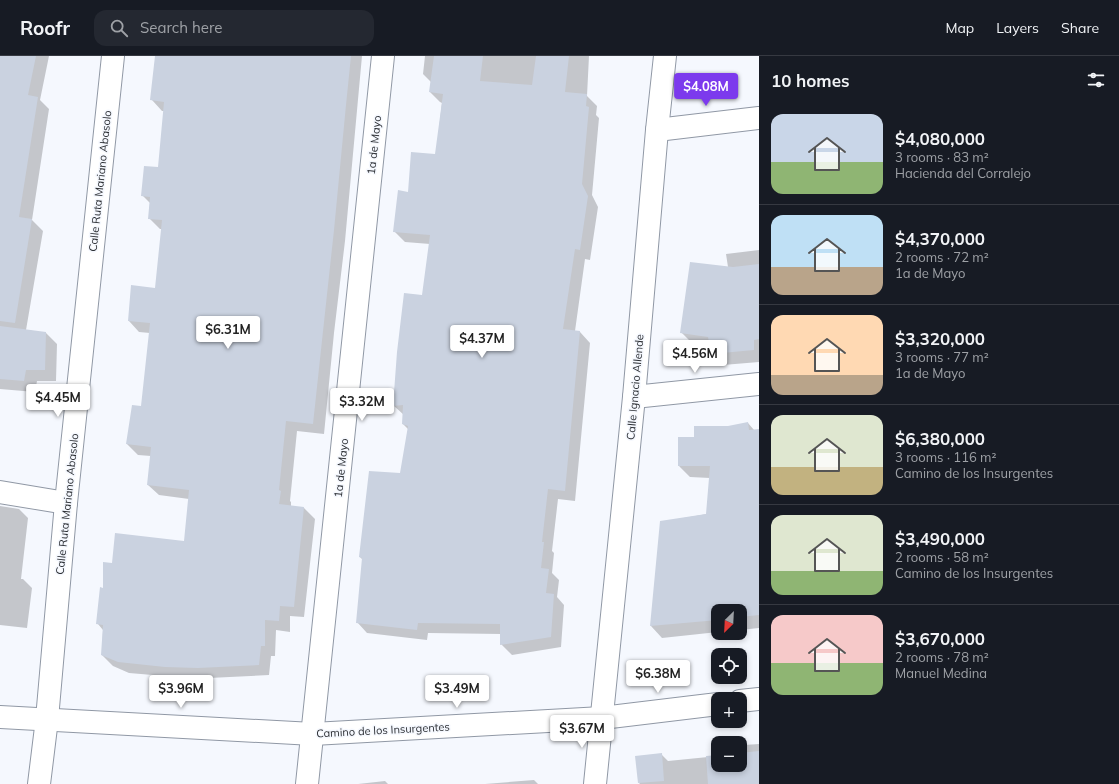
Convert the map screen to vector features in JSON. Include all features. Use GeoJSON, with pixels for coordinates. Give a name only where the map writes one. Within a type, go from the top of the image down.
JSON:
{"type":"FeatureCollection","features":[{"type":"Feature","properties":{"kind":"street","name":"Calle Ruta Mariano Abasolo"},"geometry":{"type":"LineString","coordinates":[[39,784],[47,719],[66,502],[113,56]]}},
{"type":"Feature","properties":{"kind":"street","name":"1a de Mayo"},"geometry":{"type":"LineString","coordinates":[[307,784],[383,56]]}},
{"type":"Feature","properties":{"kind":"street","name":"Calle Ignacio Allende"},"geometry":{"type":"LineString","coordinates":[[595,784],[634,397],[657,130],[665,56]]}},
{"type":"Feature","properties":{"kind":"street"},"geometry":{"type":"LineString","coordinates":[[657,130],[759,118]]}},
{"type":"Feature","properties":{"kind":"street"},"geometry":{"type":"LineString","coordinates":[[634,397],[759,384]]}},
{"type":"Feature","properties":{"kind":"street"},"geometry":{"type":"LineString","coordinates":[[0,492],[66,502]]}},
{"type":"Feature","properties":{"kind":"street"},"geometry":{"type":"LineString","coordinates":[[747,701],[759,699]]}},
{"type":"Feature","properties":{"kind":"street","name":"Camino de los Insurgentes"},"geometry":{"type":"LineString","coordinates":[[0,716],[313,734],[602,718],[711,705]]}},
{"type":"Feature","properties":{"kind":"building"},"geometry":{"type":"Polygon","coordinates":[[[0,56],[36,56],[28,95],[38,97],[19,217],[32,219],[15,323],[0,321],[0,56]]]}},
{"type":"Feature","properties":{"kind":"building"},"geometry":{"type":"Polygon","coordinates":[[[155,56],[351,56],[313,424],[286,421],[279,504],[304,507],[294,607],[280,606],[279,621],[265,620],[265,646],[261,646],[259,665],[198,668],[165,667],[118,662],[101,655],[103,625],[96,624],[100,587],[103,588],[103,562],[112,563],[115,533],[184,541],[189,490],[147,485],[151,447],[126,444],[132,405],[141,406],[150,323],[128,321],[131,285],[155,288],[162,220],[148,219],[150,197],[141,196],[144,166],[158,167],[164,102],[150,100],[155,56]]]}},
{"type":"Feature","properties":{"kind":"building"},"geometry":{"type":"Polygon","coordinates":[[[434,56],[483,56],[480,81],[532,85],[536,56],[569,56],[565,92],[587,94],[586,106],[589,107],[582,184],[588,196],[580,250],[575,249],[563,329],[580,331],[565,491],[548,489],[542,542],[544,542],[541,568],[549,569],[546,593],[554,594],[551,637],[500,645],[500,624],[418,623],[417,630],[356,623],[362,558],[359,557],[369,471],[400,473],[408,426],[402,424],[403,405],[393,406],[397,352],[404,293],[422,295],[430,235],[393,232],[398,190],[408,192],[411,152],[435,154],[443,94],[429,92],[434,56]]]}},
{"type":"Feature","properties":{"kind":"building"},"geometry":{"type":"Polygon","coordinates":[[[690,262],[733,267],[759,264],[759,339],[754,340],[754,350],[711,354],[708,337],[680,333],[690,262]]]}},
{"type":"Feature","properties":{"kind":"building"},"geometry":{"type":"Polygon","coordinates":[[[0,326],[46,332],[45,370],[26,370],[24,381],[0,379],[0,326]]]}},
{"type":"Feature","properties":{"kind":"building"},"geometry":{"type":"Polygon","coordinates":[[[748,422],[749,430],[759,429],[759,615],[747,616],[747,604],[711,604],[711,621],[650,626],[660,521],[706,514],[710,466],[678,466],[678,437],[694,437],[694,426],[728,426],[748,422]]]}},
{"type":"Feature","properties":{"kind":"building"},"geometry":{"type":"Polygon","coordinates":[[[759,751],[759,784],[708,784],[706,756],[711,756],[711,772],[747,772],[747,752],[759,751]]]}},
{"type":"Feature","properties":{"kind":"building"},"geometry":{"type":"Polygon","coordinates":[[[662,753],[664,781],[638,783],[635,756],[662,753]]]}}]}
